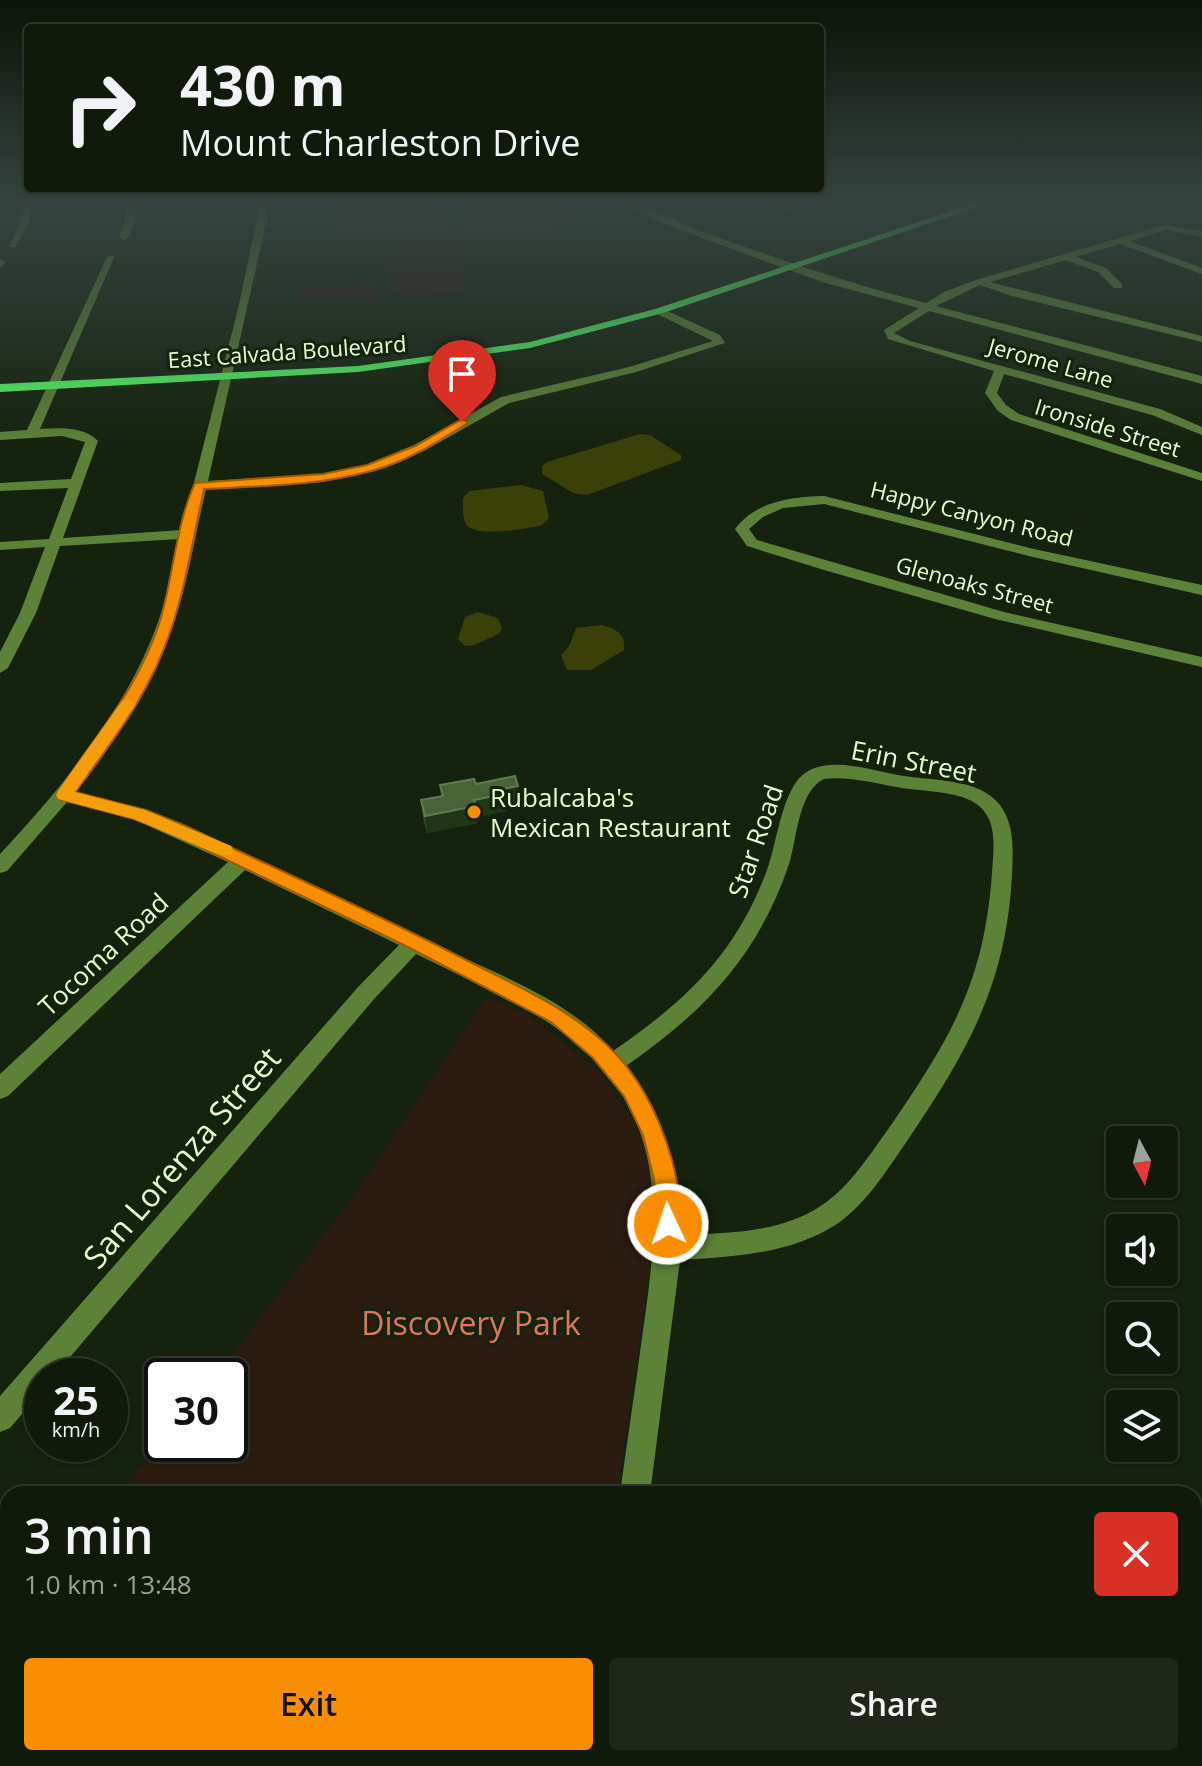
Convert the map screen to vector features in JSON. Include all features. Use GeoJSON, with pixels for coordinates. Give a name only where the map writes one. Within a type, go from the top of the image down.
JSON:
{"type":"FeatureCollection","features":[{"type":"Feature","properties":{"kind":"main road","name":"East Calvada Boulevard"},"geometry":{"type":"LineString","coordinates":[[0,388],[426,362],[530,345],[659,311],[737,285]]}},
{"type":"Feature","properties":{"kind":"street"},"geometry":{"type":"LineString","coordinates":[[31,434],[99,285]]}},
{"type":"Feature","properties":{"kind":"street"},"geometry":{"type":"LineString","coordinates":[[0,866],[64,795],[115,727],[155,654],[167,620],[247,285]]}},
{"type":"Feature","properties":{"kind":"street"},"geometry":{"type":"LineString","coordinates":[[850,285],[1202,380]]}},
{"type":"Feature","properties":{"kind":"street"},"geometry":{"type":"LineString","coordinates":[[925,307],[972,285]]}},
{"type":"Feature","properties":{"kind":"street"},"geometry":{"type":"LineString","coordinates":[[990,285],[1202,339]]}},
{"type":"Feature","properties":{"kind":"street","name":"Jerome Lane"},"geometry":{"type":"LineString","coordinates":[[925,307],[890,329],[889,335],[906,343],[1156,412],[1202,431]]}},
{"type":"Feature","properties":{"kind":"street"},"geometry":{"type":"LineString","coordinates":[[199,486],[323,478],[370,468],[419,448],[476,413],[505,400],[632,370],[719,343],[716,337],[659,311]]}},
{"type":"Feature","properties":{"kind":"street","name":"Ironside Street"},"geometry":{"type":"LineString","coordinates":[[1000,369],[991,393],[1002,408],[1015,417],[1202,477]]}},
{"type":"Feature","properties":{"kind":"street"},"geometry":{"type":"LineString","coordinates":[[0,436],[87,435],[92,441],[28,613],[0,668]]}},
{"type":"Feature","properties":{"kind":"street"},"geometry":{"type":"LineString","coordinates":[[0,487],[78,483]]}},
{"type":"Feature","properties":{"kind":"street","name":"Happy Canyon Road"},"geometry":{"type":"LineString","coordinates":[[743,533],[744,525],[771,508],[791,502],[824,500],[1033,553],[1202,590]]}},
{"type":"Feature","properties":{"kind":"street","name":"Glenoaks Street"},"geometry":{"type":"LineString","coordinates":[[743,533],[752,543],[763,547],[1001,616],[1202,662]]}},
{"type":"Feature","properties":{"kind":"street"},"geometry":{"type":"LineString","coordinates":[[0,546],[187,534]]}},
{"type":"Feature","properties":{"kind":"street","name":"Erin Street"},"geometry":{"type":"LineString","coordinates":[[668,1248],[743,1243],[796,1231],[831,1213],[857,1189],[884,1155],[949,1058],[980,984],[994,937],[1001,895],[1003,844],[995,811],[976,796],[955,790],[834,772],[820,773]]}},
{"type":"Feature","properties":{"kind":"street","name":"Star Road"},"geometry":{"type":"LineString","coordinates":[[612,1064],[671,1023],[706,992],[737,954],[759,918],[805,783],[820,773]]}},
{"type":"Feature","properties":{"kind":"street"},"geometry":{"type":"LineString","coordinates":[[64,795],[139,814],[244,859],[415,942],[558,1017],[612,1064],[632,1090],[654,1135],[668,1201],[668,1248],[636,1486]]}},
{"type":"Feature","properties":{"kind":"street","name":"Tocoma Road"},"geometry":{"type":"LineString","coordinates":[[0,1089],[244,859]]}},
{"type":"Feature","properties":{"kind":"street","name":"San Lorenza Street"},"geometry":{"type":"LineString","coordinates":[[0,1418],[367,992],[415,942]]}},
{"type":"Feature","properties":{"kind":"green space"},"geometry":{"type":"Polygon","coordinates":[[[376,285],[375,297],[298,300],[300,287],[376,285]]]}},
{"type":"Feature","properties":{"kind":"green space"},"geometry":{"type":"Polygon","coordinates":[[[388,285],[466,285],[467,290],[407,296],[388,289],[388,285]]]}},
{"type":"Feature","properties":{"kind":"green space","name":"Discovery Park"},"geometry":{"type":"Polygon","coordinates":[[[486,997],[528,1015],[598,1070],[660,1158],[650,1271],[618,1486],[126,1486],[146,1462],[248,1462],[248,1358],[230,1358],[354,1196],[486,997]]]}},
{"type":"Feature","properties":{"kind":"shaded area"},"geometry":{"type":"Polygon","coordinates":[[[640,434],[650,435],[681,455],[681,460],[587,495],[573,493],[542,474],[542,466],[547,462],[640,434]]]}},
{"type":"Feature","properties":{"kind":"shaded area"},"geometry":{"type":"Polygon","coordinates":[[[522,485],[543,491],[549,518],[542,525],[490,532],[479,531],[466,524],[463,498],[469,491],[522,485]]]}},
{"type":"Feature","properties":{"kind":"shaded area"},"geometry":{"type":"Polygon","coordinates":[[[478,612],[498,618],[502,628],[499,634],[465,646],[458,639],[465,617],[478,612]]]}},
{"type":"Feature","properties":{"kind":"shaded area"},"geometry":{"type":"Polygon","coordinates":[[[602,625],[619,633],[624,650],[591,670],[567,670],[561,655],[569,646],[576,628],[602,625]]]}},
{"type":"Feature","properties":{"kind":"building"},"geometry":{"type":"Polygon","coordinates":[[[515,776],[518,786],[503,789],[505,794],[474,800],[476,806],[425,816],[421,800],[443,796],[440,785],[474,779],[476,784],[515,776]]]}},
{"type":"Feature","properties":{"kind":"slow traffic"},"geometry":{"type":"LineString","coordinates":[[128,704],[115,727],[64,795],[139,814],[225,851]]}},
{"type":"Feature","properties":{"kind":"place","name":"Rubalcaba's Mexican Restaurant"},"geometry":{"type":"Point","coordinates":[474,812]}},
{"type":"Feature","properties":{"kind":"route"},"geometry":{"type":"LineString","coordinates":[[462,422],[397,459],[370,468],[323,478],[199,486],[167,620],[155,654],[115,727],[64,795],[139,814],[244,859],[525,997],[558,1017],[601,1052],[632,1090],[654,1135],[665,1179],[668,1224]]}}]}
